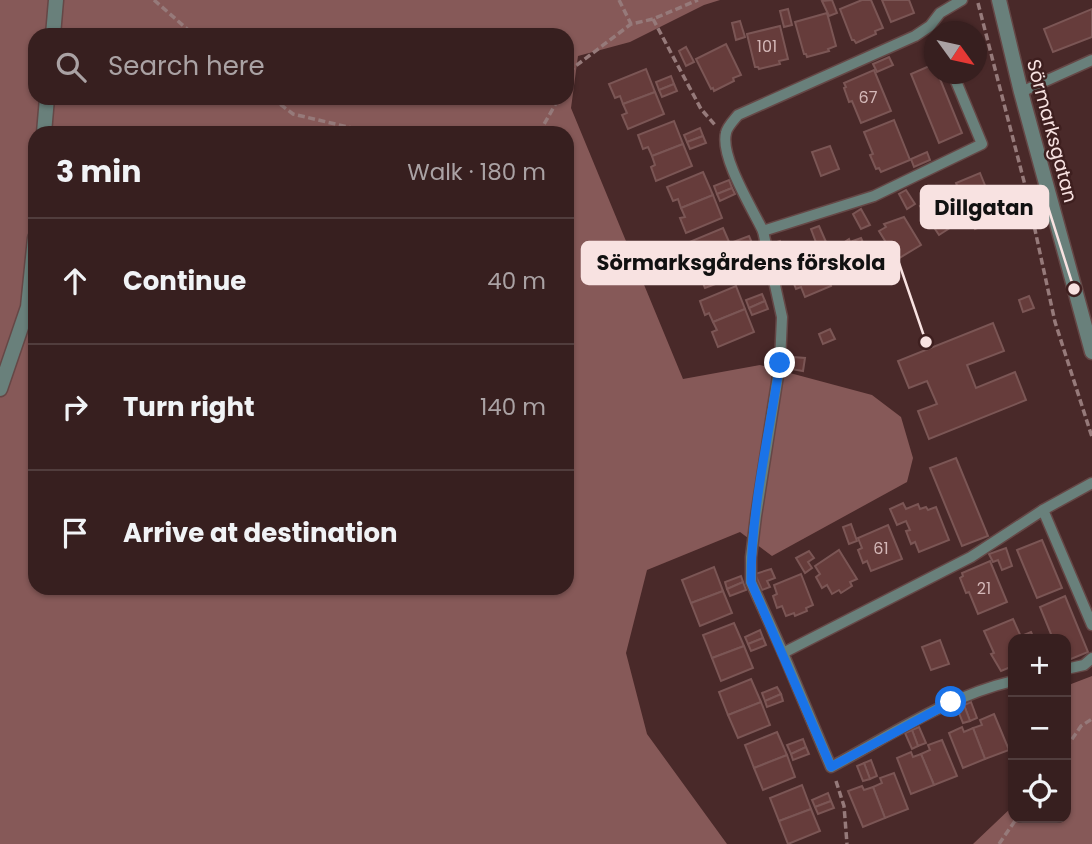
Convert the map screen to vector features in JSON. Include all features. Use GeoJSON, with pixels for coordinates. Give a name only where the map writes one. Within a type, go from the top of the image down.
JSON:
{"type":"FeatureCollection","features":[{"type":"Feature","properties":{"kind":"street"},"geometry":{"type":"LineString","coordinates":[[54,28],[56,0]]}},
{"type":"Feature","properties":{"kind":"street","name":"Sörmarksgatan"},"geometry":{"type":"LineString","coordinates":[[999,0],[1021,92],[1091,347]]}},
{"type":"Feature","properties":{"kind":"street"},"geometry":{"type":"LineString","coordinates":[[45,126],[46,105]]}},
{"type":"Feature","properties":{"kind":"street"},"geometry":{"type":"LineString","coordinates":[[0,388],[28,307]]}},
{"type":"Feature","properties":{"kind":"lane"},"geometry":{"type":"LineString","coordinates":[[936,21],[940,13],[962,0]]}},
{"type":"Feature","properties":{"kind":"lane"},"geometry":{"type":"LineString","coordinates":[[924,33],[738,115],[726,130],[725,144],[729,159],[763,231],[782,317],[780,363],[756,516],[751,582],[831,767],[951,702],[1008,682]]}},
{"type":"Feature","properties":{"kind":"lane"},"geometry":{"type":"LineString","coordinates":[[1021,92],[1092,60]]}},
{"type":"Feature","properties":{"kind":"lane"},"geometry":{"type":"LineString","coordinates":[[763,231],[874,195],[982,144],[957,84]]}},
{"type":"Feature","properties":{"kind":"lane"},"geometry":{"type":"LineString","coordinates":[[783,653],[971,557],[1043,510],[1092,483]]}},
{"type":"Feature","properties":{"kind":"lane"},"geometry":{"type":"LineString","coordinates":[[1043,510],[1092,625]]}},
{"type":"Feature","properties":{"kind":"lane"},"geometry":{"type":"LineString","coordinates":[[1071,668],[1084,665],[1092,658]]}},
{"type":"Feature","properties":{"kind":"path"},"geometry":{"type":"LineString","coordinates":[[154,0],[186,28]]}},
{"type":"Feature","properties":{"kind":"path"},"geometry":{"type":"LineString","coordinates":[[619,0],[631,24]]}},
{"type":"Feature","properties":{"kind":"path"},"geometry":{"type":"LineString","coordinates":[[574,67],[631,24],[653,19],[698,0]]}},
{"type":"Feature","properties":{"kind":"path"},"geometry":{"type":"LineString","coordinates":[[977,0],[1027,193],[1055,322],[1092,437]]}},
{"type":"Feature","properties":{"kind":"path"},"geometry":{"type":"LineString","coordinates":[[653,19],[701,109],[715,124],[726,130]]}},
{"type":"Feature","properties":{"kind":"path"},"geometry":{"type":"LineString","coordinates":[[281,105],[293,114],[344,126]]}},
{"type":"Feature","properties":{"kind":"path"},"geometry":{"type":"LineString","coordinates":[[543,126],[555,105]]}},
{"type":"Feature","properties":{"kind":"path"},"geometry":{"type":"LineString","coordinates":[[1071,741],[1081,726],[1092,719]]}},
{"type":"Feature","properties":{"kind":"path"},"geometry":{"type":"LineString","coordinates":[[831,767],[844,806],[847,844]]}},
{"type":"Feature","properties":{"kind":"path"},"geometry":{"type":"LineString","coordinates":[[999,844],[1014,823]]}},
{"type":"Feature","properties":{"kind":"shaded area"},"geometry":{"type":"Polygon","coordinates":[[[0,0],[720,0],[704,5],[630,42],[578,56],[574,86],[574,28],[28,28],[28,105],[571,105],[683,379],[760,365],[872,395],[901,417],[913,458],[907,482],[772,556],[740,532],[647,570],[626,653],[647,734],[727,844],[0,844],[0,0]]]}},
{"type":"Feature","properties":{"kind":"shaded area"},"geometry":{"type":"Polygon","coordinates":[[[1092,676],[1092,844],[973,844],[1008,811],[1008,823],[1071,823],[1071,684],[1092,676]]]}},
{"type":"Feature","properties":{"kind":"building"},"geometry":{"type":"Polygon","coordinates":[[[832,0],[837,13],[829,16],[822,1],[832,0]]]}},
{"type":"Feature","properties":{"kind":"building"},"geometry":{"type":"Polygon","coordinates":[[[862,0],[871,0],[883,28],[856,43],[852,40],[840,9],[862,0]]]}},
{"type":"Feature","properties":{"kind":"building"},"geometry":{"type":"Polygon","coordinates":[[[882,0],[909,0],[914,13],[891,22],[882,0]]]}},
{"type":"Feature","properties":{"kind":"building"},"geometry":{"type":"Polygon","coordinates":[[[788,9],[792,25],[784,27],[780,11],[788,9]]]}},
{"type":"Feature","properties":{"kind":"building"},"geometry":{"type":"Polygon","coordinates":[[[1092,9],[1092,37],[1053,52],[1044,29],[1092,9]]]}},
{"type":"Feature","properties":{"kind":"building"},"geometry":{"type":"Polygon","coordinates":[[[827,13],[836,46],[828,49],[829,51],[807,57],[795,22],[827,13]]]}},
{"type":"Feature","properties":{"kind":"building"},"geometry":{"type":"Polygon","coordinates":[[[740,21],[745,37],[736,40],[732,23],[740,21]]]}},
{"type":"Feature","properties":{"kind":"building"},"geometry":{"type":"Polygon","coordinates":[[[780,26],[788,59],[779,61],[780,64],[759,69],[755,67],[747,34],[780,26]]]}},
{"type":"Feature","properties":{"kind":"building"},"geometry":{"type":"Polygon","coordinates":[[[726,44],[741,75],[714,91],[696,59],[726,44]]]}},
{"type":"Feature","properties":{"kind":"building"},"geometry":{"type":"Polygon","coordinates":[[[686,47],[694,62],[686,66],[679,51],[686,47]]]}},
{"type":"Feature","properties":{"kind":"building"},"geometry":{"type":"Polygon","coordinates":[[[889,57],[893,65],[877,72],[873,64],[889,57]]]}},
{"type":"Feature","properties":{"kind":"building"},"geometry":{"type":"Polygon","coordinates":[[[924,68],[924,84],[942,84],[962,133],[939,143],[911,74],[924,68]]]}},
{"type":"Feature","properties":{"kind":"building"},"geometry":{"type":"Polygon","coordinates":[[[646,69],[655,92],[623,104],[620,96],[615,98],[609,84],[646,69]]]}},
{"type":"Feature","properties":{"kind":"building"},"geometry":{"type":"Polygon","coordinates":[[[874,70],[891,111],[861,123],[852,101],[849,102],[844,83],[874,70]]]}},
{"type":"Feature","properties":{"kind":"building"},"geometry":{"type":"Polygon","coordinates":[[[671,76],[674,84],[659,90],[656,82],[671,76]]]}},
{"type":"Feature","properties":{"kind":"building"},"geometry":{"type":"Polygon","coordinates":[[[674,84],[677,91],[662,97],[659,90],[674,84]]]}},
{"type":"Feature","properties":{"kind":"building"},"geometry":{"type":"Polygon","coordinates":[[[655,92],[664,114],[628,129],[622,115],[627,113],[623,104],[655,92]]]}},
{"type":"Feature","properties":{"kind":"building"},"geometry":{"type":"Polygon","coordinates":[[[894,120],[910,160],[881,172],[879,168],[876,169],[870,155],[873,154],[864,132],[894,120]]]}},
{"type":"Feature","properties":{"kind":"building"},"geometry":{"type":"Polygon","coordinates":[[[674,121],[683,144],[652,156],[648,147],[643,149],[638,135],[674,121]]]}},
{"type":"Feature","properties":{"kind":"building"},"geometry":{"type":"Polygon","coordinates":[[[700,128],[703,136],[687,142],[684,135],[700,128]]]}},
{"type":"Feature","properties":{"kind":"building"},"geometry":{"type":"Polygon","coordinates":[[[703,136],[706,143],[690,149],[687,142],[703,136]]]}},
{"type":"Feature","properties":{"kind":"building"},"geometry":{"type":"Polygon","coordinates":[[[683,144],[692,166],[656,181],[651,167],[655,165],[652,156],[683,144]]]}},
{"type":"Feature","properties":{"kind":"building"},"geometry":{"type":"Polygon","coordinates":[[[830,146],[839,169],[821,176],[812,152],[830,146]]]}},
{"type":"Feature","properties":{"kind":"building"},"geometry":{"type":"Polygon","coordinates":[[[927,152],[930,160],[914,167],[911,159],[927,152]]]}},
{"type":"Feature","properties":{"kind":"building"},"geometry":{"type":"Polygon","coordinates":[[[703,172],[713,195],[681,208],[678,199],[673,201],[667,187],[703,172]]]}},
{"type":"Feature","properties":{"kind":"building"},"geometry":{"type":"Polygon","coordinates":[[[980,173],[999,220],[975,229],[956,183],[980,173]]]}},
{"type":"Feature","properties":{"kind":"building"},"geometry":{"type":"Polygon","coordinates":[[[729,180],[732,188],[717,194],[714,186],[729,180]]]}},
{"type":"Feature","properties":{"kind":"building"},"geometry":{"type":"Polygon","coordinates":[[[732,188],[735,194],[720,201],[717,194],[732,188]]]}},
{"type":"Feature","properties":{"kind":"building"},"geometry":{"type":"Polygon","coordinates":[[[947,188],[967,217],[939,235],[933,226],[930,228],[920,206],[947,188]]]}},
{"type":"Feature","properties":{"kind":"building"},"geometry":{"type":"Polygon","coordinates":[[[906,190],[915,204],[907,209],[899,194],[906,190]]]}},
{"type":"Feature","properties":{"kind":"building"},"geometry":{"type":"Polygon","coordinates":[[[713,195],[722,218],[686,233],[680,218],[685,217],[681,208],[713,195]]]}},
{"type":"Feature","properties":{"kind":"building"},"geometry":{"type":"Polygon","coordinates":[[[861,209],[870,225],[861,229],[853,214],[861,209]]]}},
{"type":"Feature","properties":{"kind":"building"},"geometry":{"type":"Polygon","coordinates":[[[904,217],[921,245],[896,260],[891,251],[886,253],[882,246],[887,244],[879,231],[886,227],[884,224],[904,217]]]}},
{"type":"Feature","properties":{"kind":"building"},"geometry":{"type":"Polygon","coordinates":[[[819,226],[826,242],[817,245],[811,229],[819,226]]]}},
{"type":"Feature","properties":{"kind":"building"},"geometry":{"type":"Polygon","coordinates":[[[723,228],[733,251],[701,263],[698,255],[692,257],[687,243],[723,228]]]}},
{"type":"Feature","properties":{"kind":"building"},"geometry":{"type":"Polygon","coordinates":[[[749,236],[752,243],[736,249],[733,242],[749,236]]]}},
{"type":"Feature","properties":{"kind":"building"},"geometry":{"type":"Polygon","coordinates":[[[861,238],[874,268],[843,280],[835,265],[840,262],[834,249],[849,239],[850,242],[861,238]]]}},
{"type":"Feature","properties":{"kind":"building"},"geometry":{"type":"Polygon","coordinates":[[[780,241],[785,257],[776,260],[771,244],[780,241]]]}},
{"type":"Feature","properties":{"kind":"building"},"geometry":{"type":"Polygon","coordinates":[[[733,251],[742,274],[705,288],[699,274],[704,272],[701,263],[733,251]]]}},
{"type":"Feature","properties":{"kind":"building"},"geometry":{"type":"Polygon","coordinates":[[[819,255],[831,286],[805,297],[801,287],[796,289],[793,281],[798,279],[792,266],[807,256],[809,259],[819,255]]]}},
{"type":"Feature","properties":{"kind":"building"},"geometry":{"type":"Polygon","coordinates":[[[736,286],[745,309],[713,322],[709,313],[705,315],[700,301],[736,286]]]}},
{"type":"Feature","properties":{"kind":"building"},"geometry":{"type":"Polygon","coordinates":[[[762,294],[765,301],[749,308],[746,300],[762,294]]]}},
{"type":"Feature","properties":{"kind":"building"},"geometry":{"type":"Polygon","coordinates":[[[1029,296],[1034,308],[1023,312],[1019,300],[1029,296]]]}},
{"type":"Feature","properties":{"kind":"building"},"geometry":{"type":"Polygon","coordinates":[[[765,301],[768,309],[752,315],[749,308],[765,301]]]}},
{"type":"Feature","properties":{"kind":"building"},"geometry":{"type":"Polygon","coordinates":[[[745,309],[754,332],[718,347],[712,332],[717,330],[713,322],[745,309]]]}},
{"type":"Feature","properties":{"kind":"building"},"geometry":{"type":"Polygon","coordinates":[[[993,323],[1004,351],[967,365],[976,388],[1015,372],[1026,400],[929,439],[918,411],[937,404],[927,381],[909,388],[898,361],[993,323]]]}},
{"type":"Feature","properties":{"kind":"building"},"geometry":{"type":"Polygon","coordinates":[[[830,329],[835,339],[823,344],[819,334],[830,329]]]}},
{"type":"Feature","properties":{"kind":"building"},"geometry":{"type":"Polygon","coordinates":[[[793,357],[805,358],[803,371],[791,369],[793,357]]]}},
{"type":"Feature","properties":{"kind":"building"},"geometry":{"type":"Polygon","coordinates":[[[956,458],[988,536],[962,546],[930,468],[956,458]]]}},
{"type":"Feature","properties":{"kind":"building"},"geometry":{"type":"Polygon","coordinates":[[[903,503],[906,509],[918,504],[920,509],[936,507],[949,540],[919,552],[915,542],[911,544],[906,531],[910,530],[906,521],[897,525],[890,509],[903,503]]]}},
{"type":"Feature","properties":{"kind":"building"},"geometry":{"type":"Polygon","coordinates":[[[851,524],[857,541],[849,544],[843,527],[851,524]]]}},
{"type":"Feature","properties":{"kind":"building"},"geometry":{"type":"Polygon","coordinates":[[[888,525],[902,559],[871,571],[867,561],[863,563],[858,550],[862,548],[858,538],[888,525]]]}},
{"type":"Feature","properties":{"kind":"building"},"geometry":{"type":"Polygon","coordinates":[[[1042,540],[1062,588],[1037,598],[1017,550],[1042,540]]]}},
{"type":"Feature","properties":{"kind":"building"},"geometry":{"type":"Polygon","coordinates":[[[1006,548],[1012,566],[1002,570],[998,560],[993,562],[989,554],[1006,548]]]}},
{"type":"Feature","properties":{"kind":"building"},"geometry":{"type":"Polygon","coordinates":[[[839,550],[857,579],[850,582],[852,586],[841,593],[839,590],[832,594],[827,585],[822,588],[816,577],[820,574],[815,566],[839,550]]]}},
{"type":"Feature","properties":{"kind":"building"},"geometry":{"type":"Polygon","coordinates":[[[809,551],[814,558],[808,562],[812,568],[805,573],[796,558],[809,551]]]}},
{"type":"Feature","properties":{"kind":"building"},"geometry":{"type":"Polygon","coordinates":[[[990,561],[1007,602],[978,614],[960,578],[962,573],[990,561]]]}},
{"type":"Feature","properties":{"kind":"building"},"geometry":{"type":"Polygon","coordinates":[[[714,567],[723,591],[691,603],[682,580],[714,567]]]}},
{"type":"Feature","properties":{"kind":"building"},"geometry":{"type":"Polygon","coordinates":[[[771,569],[775,578],[767,581],[770,587],[762,590],[755,574],[771,569]]]}},
{"type":"Feature","properties":{"kind":"building"},"geometry":{"type":"Polygon","coordinates":[[[801,574],[813,605],[795,616],[794,613],[786,616],[782,606],[777,608],[773,596],[777,594],[774,585],[801,574]]]}},
{"type":"Feature","properties":{"kind":"building"},"geometry":{"type":"Polygon","coordinates":[[[741,576],[743,582],[727,589],[725,582],[741,576]]]}},
{"type":"Feature","properties":{"kind":"building"},"geometry":{"type":"Polygon","coordinates":[[[743,582],[746,590],[730,596],[727,589],[743,582]]]}},
{"type":"Feature","properties":{"kind":"building"},"geometry":{"type":"Polygon","coordinates":[[[723,591],[732,613],[700,626],[691,603],[723,591]]]}},
{"type":"Feature","properties":{"kind":"building"},"geometry":{"type":"Polygon","coordinates":[[[1065,596],[1088,652],[1071,659],[1071,634],[1051,634],[1040,607],[1065,596]]]}},
{"type":"Feature","properties":{"kind":"building"},"geometry":{"type":"Polygon","coordinates":[[[1013,619],[1020,634],[1008,634],[1008,668],[1001,671],[991,654],[994,653],[984,631],[1013,619]]]}},
{"type":"Feature","properties":{"kind":"building"},"geometry":{"type":"Polygon","coordinates":[[[734,623],[744,646],[712,658],[703,635],[734,623]]]}},
{"type":"Feature","properties":{"kind":"building"},"geometry":{"type":"Polygon","coordinates":[[[760,630],[763,638],[748,644],[745,637],[760,630]]]}},
{"type":"Feature","properties":{"kind":"building"},"geometry":{"type":"Polygon","coordinates":[[[763,638],[766,645],[751,651],[748,644],[763,638]]]}},
{"type":"Feature","properties":{"kind":"building"},"geometry":{"type":"Polygon","coordinates":[[[940,640],[949,664],[931,670],[922,647],[940,640]]]}},
{"type":"Feature","properties":{"kind":"building"},"geometry":{"type":"Polygon","coordinates":[[[744,646],[753,668],[721,681],[712,658],[744,646]]]}},
{"type":"Feature","properties":{"kind":"building"},"geometry":{"type":"Polygon","coordinates":[[[751,679],[761,702],[728,715],[719,692],[751,679]]]}},
{"type":"Feature","properties":{"kind":"building"},"geometry":{"type":"Polygon","coordinates":[[[777,687],[781,694],[765,701],[762,693],[777,687]]]}},
{"type":"Feature","properties":{"kind":"building"},"geometry":{"type":"Polygon","coordinates":[[[781,694],[783,701],[767,707],[765,701],[781,694]]]}},
{"type":"Feature","properties":{"kind":"building"},"geometry":{"type":"Polygon","coordinates":[[[761,702],[770,725],[738,738],[728,715],[761,702]]]}},
{"type":"Feature","properties":{"kind":"building"},"geometry":{"type":"Polygon","coordinates":[[[971,702],[977,718],[970,721],[964,705],[971,702]]]}},
{"type":"Feature","properties":{"kind":"building"},"geometry":{"type":"Polygon","coordinates":[[[964,705],[970,721],[963,723],[957,708],[964,705]]]}},
{"type":"Feature","properties":{"kind":"building"},"geometry":{"type":"Polygon","coordinates":[[[994,714],[1008,750],[985,759],[973,728],[982,725],[980,720],[994,714]]]}},
{"type":"Feature","properties":{"kind":"building"},"geometry":{"type":"Polygon","coordinates":[[[919,727],[926,743],[918,746],[912,730],[919,727]]]}},
{"type":"Feature","properties":{"kind":"building"},"geometry":{"type":"Polygon","coordinates":[[[962,727],[964,732],[973,728],[985,759],[963,768],[949,733],[962,727]]]}},
{"type":"Feature","properties":{"kind":"building"},"geometry":{"type":"Polygon","coordinates":[[[912,730],[918,746],[912,749],[905,733],[912,730]]]}},
{"type":"Feature","properties":{"kind":"building"},"geometry":{"type":"Polygon","coordinates":[[[777,732],[787,755],[754,768],[745,745],[777,732]]]}},
{"type":"Feature","properties":{"kind":"building"},"geometry":{"type":"Polygon","coordinates":[[[803,739],[806,747],[791,754],[787,745],[803,739]]]}},
{"type":"Feature","properties":{"kind":"building"},"geometry":{"type":"Polygon","coordinates":[[[942,740],[957,776],[934,785],[921,754],[930,750],[928,745],[942,740]]]}},
{"type":"Feature","properties":{"kind":"building"},"geometry":{"type":"Polygon","coordinates":[[[806,747],[809,754],[793,760],[791,754],[806,747]]]}},
{"type":"Feature","properties":{"kind":"building"},"geometry":{"type":"Polygon","coordinates":[[[911,752],[913,757],[921,754],[934,785],[911,794],[897,758],[911,752]]]}},
{"type":"Feature","properties":{"kind":"building"},"geometry":{"type":"Polygon","coordinates":[[[787,755],[795,777],[763,790],[754,768],[787,755]]]}},
{"type":"Feature","properties":{"kind":"building"},"geometry":{"type":"Polygon","coordinates":[[[871,760],[877,776],[870,779],[864,763],[871,760]]]}},
{"type":"Feature","properties":{"kind":"building"},"geometry":{"type":"Polygon","coordinates":[[[864,763],[870,779],[863,781],[857,766],[864,763]]]}},
{"type":"Feature","properties":{"kind":"building"},"geometry":{"type":"Polygon","coordinates":[[[894,773],[908,809],[885,818],[873,787],[882,783],[880,778],[894,773]]]}},
{"type":"Feature","properties":{"kind":"building"},"geometry":{"type":"Polygon","coordinates":[[[802,785],[811,809],[779,821],[770,798],[802,785]]]}},
{"type":"Feature","properties":{"kind":"building"},"geometry":{"type":"Polygon","coordinates":[[[862,786],[864,790],[873,787],[885,818],[863,827],[848,791],[862,786]]]}},
{"type":"Feature","properties":{"kind":"building"},"geometry":{"type":"Polygon","coordinates":[[[828,793],[831,801],[815,807],[812,800],[828,793]]]}},
{"type":"Feature","properties":{"kind":"building"},"geometry":{"type":"Polygon","coordinates":[[[831,801],[834,808],[818,814],[815,807],[831,801]]]}},
{"type":"Feature","properties":{"kind":"building"},"geometry":{"type":"Polygon","coordinates":[[[811,809],[820,831],[788,844],[779,821],[811,809]]]}},
{"type":"Feature","properties":{"kind":"place","name":"Dillgatan"},"geometry":{"type":"Point","coordinates":[1074,289]}},
{"type":"Feature","properties":{"kind":"place","name":"Sörmarksgårdens förskola"},"geometry":{"type":"Point","coordinates":[926,342]}},
{"type":"Feature","properties":{"kind":"route"},"geometry":{"type":"LineString","coordinates":[[780,363],[756,516],[751,582],[831,767],[951,702]]}}]}
